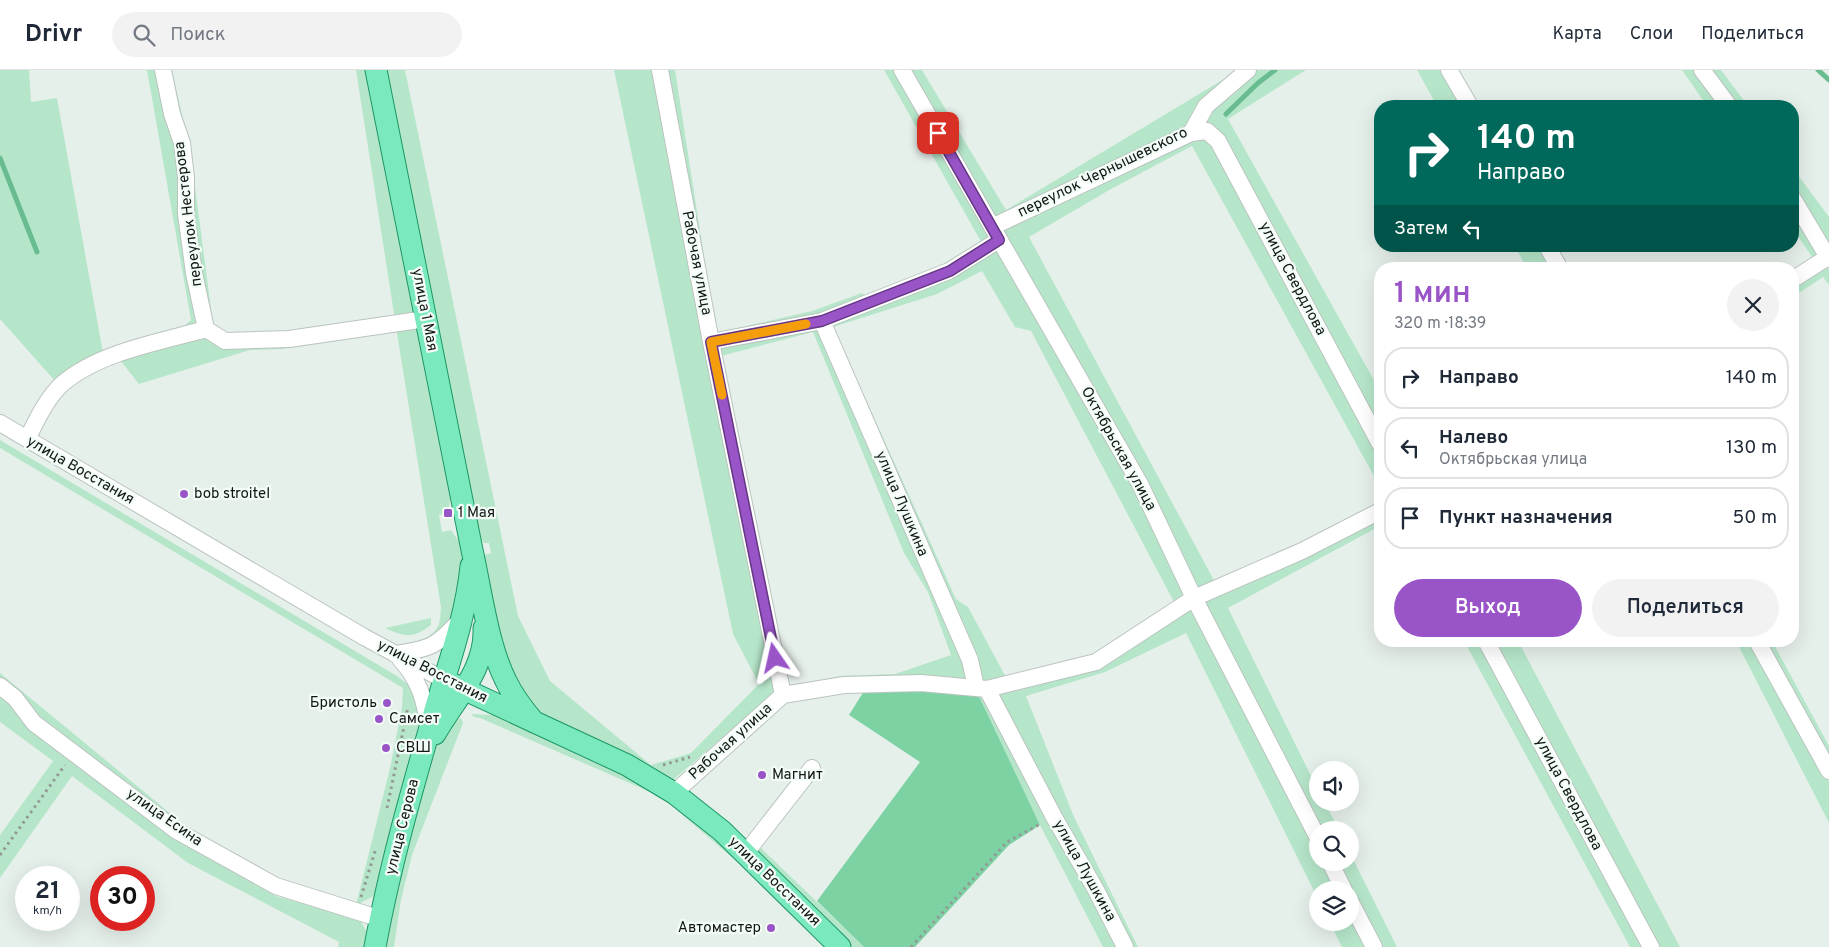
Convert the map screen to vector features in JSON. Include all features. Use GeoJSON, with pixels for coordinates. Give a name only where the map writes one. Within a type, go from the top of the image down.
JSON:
{"type":"FeatureCollection","features":[{"type":"Feature","properties":{"kind":"main road","name":"улица 1 Мая"},"geometry":{"type":"LineString","coordinates":[[376,70],[472,550],[496,655],[505,681],[534,722]]}},
{"type":"Feature","properties":{"kind":"main road","name":"улица 1 Мая"},"geometry":{"type":"LineString","coordinates":[[444,680],[469,583],[472,550]]}},
{"type":"Feature","properties":{"kind":"main road"},"geometry":{"type":"LineString","coordinates":[[434,729],[464,689],[480,662],[484,634],[482,595]]}},
{"type":"Feature","properties":{"kind":"main road","name":"улица Восстания"},"geometry":{"type":"LineString","coordinates":[[444,680],[627,765],[674,793],[722,831],[840,947]]}},
{"type":"Feature","properties":{"kind":"main road","name":"улица Серова"},"geometry":{"type":"LineString","coordinates":[[376,947],[380,919],[419,763],[434,729],[444,680]]}},
{"type":"Feature","properties":{"kind":"main road"},"geometry":{"type":"LineString","coordinates":[[434,729],[454,713],[486,705],[500,706]]}},
{"type":"Feature","properties":{"kind":"street","name":"переулок Нестерова"},"geometry":{"type":"LineString","coordinates":[[163,70],[172,114],[182,143],[186,178],[186,214],[194,273],[206,329]]}},
{"type":"Feature","properties":{"kind":"street","name":"Рабочая улица"},"geometry":{"type":"LineString","coordinates":[[660,70],[711,342],[783,695],[674,793]]}},
{"type":"Feature","properties":{"kind":"street","name":"Октябрьская улица"},"geometry":{"type":"LineString","coordinates":[[902,70],[1140,484],[1194,598],[1309,821]]}},
{"type":"Feature","properties":{"kind":"street","name":"переулок Чернышевского"},"geometry":{"type":"LineString","coordinates":[[711,342],[822,321],[950,271],[996,234],[1191,133],[1206,106],[1248,70]]}},
{"type":"Feature","properties":{"kind":"street"},"geometry":{"type":"LineString","coordinates":[[1449,70],[1466,100]]}},
{"type":"Feature","properties":{"kind":"street"},"geometry":{"type":"LineString","coordinates":[[1702,70],[1724,100]]}},
{"type":"Feature","properties":{"kind":"street","name":"улица Свердлова"},"geometry":{"type":"LineString","coordinates":[[1191,133],[1207,131],[1218,142],[1374,433]]}},
{"type":"Feature","properties":{"kind":"street"},"geometry":{"type":"LineString","coordinates":[[1799,209],[1829,258],[1799,276]]}},
{"type":"Feature","properties":{"kind":"street"},"geometry":{"type":"LineString","coordinates":[[27,439],[43,407],[62,385],[87,367],[127,352],[206,329],[225,341],[289,339],[426,319]]}},
{"type":"Feature","properties":{"kind":"street","name":"улица Лушкина"},"geometry":{"type":"LineString","coordinates":[[822,321],[982,688],[1096,890],[1125,947]]}},
{"type":"Feature","properties":{"kind":"street","name":"улица Восстания"},"geometry":{"type":"LineString","coordinates":[[0,423],[364,637],[444,680]]}},
{"type":"Feature","properties":{"kind":"street"},"geometry":{"type":"LineString","coordinates":[[783,695],[844,685],[921,683],[982,688],[1096,662],[1194,598],[1302,551],[1374,514]]}},
{"type":"Feature","properties":{"kind":"street"},"geometry":{"type":"LineString","coordinates":[[395,654],[419,651],[439,642],[461,619]]}},
{"type":"Feature","properties":{"kind":"street","name":"улица Свердлова"},"geometry":{"type":"LineString","coordinates":[[1489,647],[1651,947]]}},
{"type":"Feature","properties":{"kind":"street"},"geometry":{"type":"LineString","coordinates":[[1761,647],[1829,771]]}},
{"type":"Feature","properties":{"kind":"street"},"geometry":{"type":"LineString","coordinates":[[395,654],[409,669],[420,687],[434,729]]}},
{"type":"Feature","properties":{"kind":"street","name":"улица Есина"},"geometry":{"type":"LineString","coordinates":[[0,686],[15,698],[34,723],[177,831],[276,886],[380,919]]}},
{"type":"Feature","properties":{"kind":"street"},"geometry":{"type":"LineString","coordinates":[[746,854],[812,768]]}},
{"type":"Feature","properties":{"kind":"street"},"geometry":{"type":"LineString","coordinates":[[1359,918],[1374,947]]}},
{"type":"Feature","properties":{"kind":"path"},"geometry":{"type":"LineString","coordinates":[[386,812],[409,701]]}},
{"type":"Feature","properties":{"kind":"path"},"geometry":{"type":"LineString","coordinates":[[0,855],[74,752]]}},
{"type":"Feature","properties":{"kind":"path"},"geometry":{"type":"LineString","coordinates":[[641,774],[680,759],[694,756]]}},
{"type":"Feature","properties":{"kind":"path"},"geometry":{"type":"LineString","coordinates":[[911,947],[1007,842],[1054,817]]}},
{"type":"Feature","properties":{"kind":"path"},"geometry":{"type":"LineString","coordinates":[[354,911],[361,899],[377,847]]}},
{"type":"Feature","properties":{"kind":"green space"},"geometry":{"type":"Polygon","coordinates":[[[0,70],[29,70],[31,102],[57,98],[103,353],[183,327],[191,320],[147,70],[159,70],[178,143],[199,315],[194,325],[55,381],[0,319],[0,70]]]}},
{"type":"Feature","properties":{"kind":"green space"},"geometry":{"type":"Polygon","coordinates":[[[165,70],[172,70],[191,156],[213,324],[209,326],[165,70]]]}},
{"type":"Feature","properties":{"kind":"green space"},"geometry":{"type":"Polygon","coordinates":[[[356,70],[369,70],[417,315],[395,320],[356,70]]]}},
{"type":"Feature","properties":{"kind":"green space"},"geometry":{"type":"Polygon","coordinates":[[[383,70],[405,70],[518,616],[550,681],[651,765],[691,753],[759,684],[733,634],[614,70],[655,70],[775,693],[674,779],[665,779],[539,715],[512,681],[483,563],[485,555],[491,553],[489,543],[484,543],[477,534],[383,70]]]}},
{"type":"Feature","properties":{"kind":"green space"},"geometry":{"type":"Polygon","coordinates":[[[664,70],[675,70],[716,333],[812,311],[862,293],[868,298],[820,316],[714,337],[664,70]]]}},
{"type":"Feature","properties":{"kind":"green space"},"geometry":{"type":"Polygon","coordinates":[[[884,70],[895,70],[993,240],[948,268],[868,298],[936,270],[983,245],[884,70]]]}},
{"type":"Feature","properties":{"kind":"green space"},"geometry":{"type":"Polygon","coordinates":[[[907,70],[922,70],[1006,210],[1239,70],[1188,131],[994,222],[907,70]]]}},
{"type":"Feature","properties":{"kind":"green space"},"geometry":{"type":"Polygon","coordinates":[[[1257,70],[1306,70],[1228,119],[1374,380],[1374,426],[1221,139],[1198,129],[1209,109],[1246,76],[1257,70]]]}},
{"type":"Feature","properties":{"kind":"green space"},"geometry":{"type":"Polygon","coordinates":[[[1417,70],[1445,70],[1462,100],[1434,100],[1417,70]]]}},
{"type":"Feature","properties":{"kind":"green space"},"geometry":{"type":"Polygon","coordinates":[[[1682,70],[1696,70],[1718,100],[1703,100],[1682,70]]]}},
{"type":"Feature","properties":{"kind":"green space"},"geometry":{"type":"Polygon","coordinates":[[[1707,70],[1721,70],[1744,100],[1730,100],[1707,70]]]}},
{"type":"Feature","properties":{"kind":"green space"},"geometry":{"type":"Polygon","coordinates":[[[1205,136],[1214,143],[1374,443],[1374,476],[1192,146],[1111,189],[1029,237],[1216,584],[1196,592],[998,229],[1191,137],[1205,136]]]}},
{"type":"Feature","properties":{"kind":"green space"},"geometry":{"type":"Polygon","coordinates":[[[1799,176],[1829,217],[1829,249],[1799,197],[1799,176]]]}},
{"type":"Feature","properties":{"kind":"green space"},"geometry":{"type":"Polygon","coordinates":[[[1799,217],[1820,251],[1817,260],[1804,270],[1812,257],[1799,238],[1799,217]]]}},
{"type":"Feature","properties":{"kind":"green space"},"geometry":{"type":"Polygon","coordinates":[[[997,246],[1137,486],[1190,598],[1175,604],[1031,331],[1015,327],[982,271],[937,294],[833,327],[956,599],[968,607],[1008,681],[987,689],[978,678],[826,323],[997,246]]]}},
{"type":"Feature","properties":{"kind":"green space"},"geometry":{"type":"Polygon","coordinates":[[[1518,252],[1546,252],[1551,262],[1523,262],[1518,252]]]}},
{"type":"Feature","properties":{"kind":"green space"},"geometry":{"type":"Polygon","coordinates":[[[1821,266],[1829,269],[1829,285],[1823,277],[1799,293],[1799,280],[1821,266]]]}},
{"type":"Feature","properties":{"kind":"green space"},"geometry":{"type":"Polygon","coordinates":[[[420,325],[452,489],[448,513],[439,515],[442,532],[451,530],[464,549],[465,557],[455,611],[441,634],[408,647],[400,644],[421,640],[434,632],[439,623],[441,607],[396,327],[420,325]]]}},
{"type":"Feature","properties":{"kind":"green space"},"geometry":{"type":"Polygon","coordinates":[[[820,327],[961,655],[966,677],[958,681],[787,691],[775,630],[791,688],[840,676],[895,674],[951,655],[928,592],[904,553],[813,332],[721,356],[717,346],[820,327]]]}},
{"type":"Feature","properties":{"kind":"green space"},"geometry":{"type":"Polygon","coordinates":[[[389,332],[282,349],[250,350],[139,384],[120,360],[205,335],[389,332]]]}},
{"type":"Feature","properties":{"kind":"green space"},"geometry":{"type":"Polygon","coordinates":[[[0,440],[397,676],[410,686],[417,703],[419,729],[378,894],[356,905],[390,768],[402,708],[403,688],[0,448],[0,440]]]}},
{"type":"Feature","properties":{"kind":"green space"},"geometry":{"type":"Polygon","coordinates":[[[1374,519],[1374,529],[1228,608],[1309,772],[1309,811],[1329,811],[1334,821],[1313,821],[1198,599],[1374,519]]]}},
{"type":"Feature","properties":{"kind":"green space"},"geometry":{"type":"Polygon","coordinates":[[[1191,604],[1309,833],[1309,871],[1328,871],[1333,881],[1309,881],[1186,633],[1105,672],[1026,696],[1074,817],[1138,947],[1131,947],[994,692],[1099,665],[1191,604]]]}},
{"type":"Feature","properties":{"kind":"green space"},"geometry":{"type":"Polygon","coordinates":[[[431,618],[431,625],[419,633],[404,635],[385,628],[431,618]]]}},
{"type":"Feature","properties":{"kind":"green space"},"geometry":{"type":"Polygon","coordinates":[[[1467,647],[1484,647],[1646,947],[1630,947],[1467,647]]]}},
{"type":"Feature","properties":{"kind":"green space"},"geometry":{"type":"Polygon","coordinates":[[[1495,647],[1521,647],[1680,947],[1658,947],[1495,647]]]}},
{"type":"Feature","properties":{"kind":"green space"},"geometry":{"type":"Polygon","coordinates":[[[1739,647],[1754,647],[1829,782],[1829,823],[1739,647]]]}},
{"type":"Feature","properties":{"kind":"green space"},"geometry":{"type":"Polygon","coordinates":[[[1765,647],[1775,647],[1829,746],[1829,762],[1765,647]]]}},
{"type":"Feature","properties":{"kind":"green space"},"geometry":{"type":"Polygon","coordinates":[[[0,673],[188,828],[290,886],[180,828],[38,720],[0,680],[0,673]]]}},
{"type":"Feature","properties":{"kind":"green space"},"geometry":{"type":"Polygon","coordinates":[[[864,691],[977,692],[1040,825],[1009,845],[915,947],[864,947],[817,901],[920,762],[849,715],[864,691]]]}},
{"type":"Feature","properties":{"kind":"green space"},"geometry":{"type":"Polygon","coordinates":[[[977,692],[985,694],[1120,947],[1103,947],[1040,825],[977,692]]]}},
{"type":"Feature","properties":{"kind":"green space"},"geometry":{"type":"Polygon","coordinates":[[[0,693],[173,835],[276,896],[360,920],[368,934],[366,947],[338,947],[339,942],[188,863],[72,776],[0,878],[0,835],[53,761],[0,722],[0,693]]]}},
{"type":"Feature","properties":{"kind":"green space"},"geometry":{"type":"Polygon","coordinates":[[[471,714],[495,715],[627,775],[674,803],[745,865],[743,867],[672,806],[650,792],[474,717],[471,714]]]}},
{"type":"Feature","properties":{"kind":"green space"},"geometry":{"type":"Polygon","coordinates":[[[461,718],[463,723],[412,855],[401,900],[394,947],[384,947],[424,774],[438,739],[452,723],[461,718]]]}},
{"type":"Feature","properties":{"kind":"green space"},"geometry":{"type":"Polygon","coordinates":[[[760,847],[864,947],[851,947],[756,852],[760,847]]]}},
{"type":"Feature","properties":{"kind":"green space"},"geometry":{"type":"Polygon","coordinates":[[[1339,871],[1359,871],[1397,947],[1378,947],[1359,910],[1359,881],[1344,881],[1339,871]]]}},
{"type":"Feature","properties":{"kind":"green space"},"geometry":{"type":"Polygon","coordinates":[[[1359,930],[1368,947],[1342,947],[1334,931],[1359,930]]]}},
{"type":"Feature","properties":{"kind":"waterway"},"geometry":{"type":"LineString","coordinates":[[1226,114],[1258,83],[1275,70]]}},
{"type":"Feature","properties":{"kind":"waterway"},"geometry":{"type":"LineString","coordinates":[[1818,70],[1829,80]]}},
{"type":"Feature","properties":{"kind":"waterway"},"geometry":{"type":"LineString","coordinates":[[0,158],[37,252]]}},
{"type":"Feature","properties":{"kind":"slow traffic"},"geometry":{"type":"LineString","coordinates":[[722,395],[711,342],[806,324]]}},
{"type":"Feature","properties":{"kind":"place","name":"bob stroitel"},"geometry":{"type":"Point","coordinates":[184,494]}},
{"type":"Feature","properties":{"kind":"place","name":"1 Мая"},"geometry":{"type":"Point","coordinates":[448,513]}},
{"type":"Feature","properties":{"kind":"place","name":"Бристоль"},"geometry":{"type":"Point","coordinates":[387,703]}},
{"type":"Feature","properties":{"kind":"place","name":"Самсет"},"geometry":{"type":"Point","coordinates":[379,719]}},
{"type":"Feature","properties":{"kind":"place","name":"СВШ"},"geometry":{"type":"Point","coordinates":[386,748]}},
{"type":"Feature","properties":{"kind":"place","name":"Магнит"},"geometry":{"type":"Point","coordinates":[762,775]}},
{"type":"Feature","properties":{"kind":"place","name":"Автомастер"},"geometry":{"type":"Point","coordinates":[771,928]}},
{"type":"Feature","properties":{"kind":"route"},"geometry":{"type":"LineString","coordinates":[[775,658],[711,342],[822,321],[950,271],[999,240],[938,133]]}}]}
